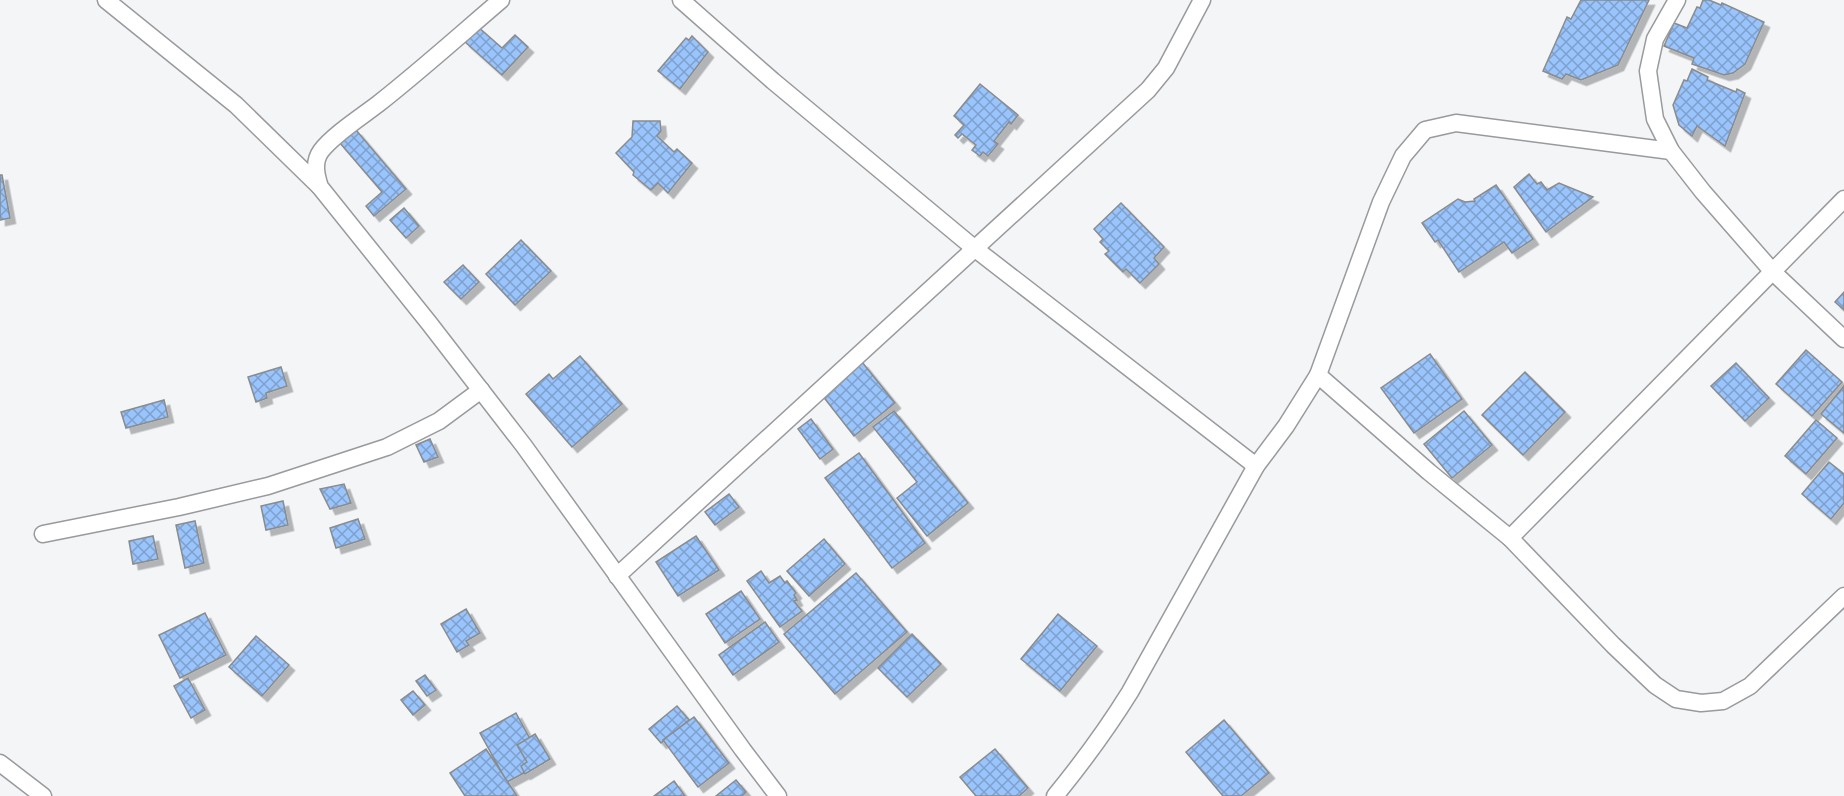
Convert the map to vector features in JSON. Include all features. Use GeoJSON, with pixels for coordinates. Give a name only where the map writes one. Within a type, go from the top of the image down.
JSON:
{"type":"FeatureCollection","features":[{"type":"Feature","properties":{"kind":"street"},"geometry":{"type":"LineString","coordinates":[[106,0],[236,105],[320,187],[524,446],[778,796]]}},
{"type":"Feature","properties":{"kind":"street"},"geometry":{"type":"LineString","coordinates":[[320,187],[316,177],[316,161],[330,141],[379,103],[501,0]]}},
{"type":"Feature","properties":{"kind":"street"},"geometry":{"type":"LineString","coordinates":[[681,0],[773,81],[974,248],[1256,466]]}},
{"type":"Feature","properties":{"kind":"street"},"geometry":{"type":"LineString","coordinates":[[617,576],[1062,170],[1157,80],[1202,0]]}},
{"type":"Feature","properties":{"kind":"street"},"geometry":{"type":"LineString","coordinates":[[1677,0],[1655,39],[1648,71],[1655,119],[1671,151],[1703,192],[1773,272],[1844,339]]}},
{"type":"Feature","properties":{"kind":"street"},"geometry":{"type":"LineString","coordinates":[[1055,796],[1104,734],[1130,692],[1256,466],[1286,426],[1318,375],[1381,202],[1403,156],[1425,130],[1456,123],[1671,151]]}},
{"type":"Feature","properties":{"kind":"street"},"geometry":{"type":"LineString","coordinates":[[1510,538],[1844,200]]}},
{"type":"Feature","properties":{"kind":"street"},"geometry":{"type":"LineString","coordinates":[[1318,375],[1429,472],[1510,538],[1613,645],[1655,685],[1676,699],[1701,703],[1723,701],[1750,686],[1844,596]]}},
{"type":"Feature","properties":{"kind":"street"},"geometry":{"type":"LineString","coordinates":[[43,534],[179,507],[279,483],[387,447],[439,421],[481,390]]}},
{"type":"Feature","properties":{"kind":"street"},"geometry":{"type":"LineString","coordinates":[[0,763],[44,796]]}},
{"type":"Feature","properties":{"kind":"building"},"geometry":{"type":"Polygon","coordinates":[[[1581,0],[1649,0],[1618,65],[1581,80],[1566,74],[1562,79],[1543,71],[1567,17],[1571,19],[1581,0]]]}},
{"type":"Feature","properties":{"kind":"building"},"geometry":{"type":"Polygon","coordinates":[[[1703,0],[1721,5],[1722,3],[1764,22],[1745,64],[1733,73],[1724,75],[1692,64],[1694,58],[1664,46],[1674,23],[1687,28],[1703,0]]]}},
{"type":"Feature","properties":{"kind":"building"},"geometry":{"type":"Polygon","coordinates":[[[477,26],[502,48],[515,35],[528,47],[502,75],[464,41],[477,26]]]}},
{"type":"Feature","properties":{"kind":"building"},"geometry":{"type":"Polygon","coordinates":[[[692,36],[708,52],[680,89],[658,71],[686,38],[689,40],[692,36]]]}},
{"type":"Feature","properties":{"kind":"building"},"geometry":{"type":"Polygon","coordinates":[[[1692,69],[1708,77],[1707,80],[1736,92],[1737,89],[1745,93],[1725,146],[1697,126],[1692,136],[1679,125],[1673,105],[1684,80],[1687,81],[1692,69]]]}},
{"type":"Feature","properties":{"kind":"building"},"geometry":{"type":"Polygon","coordinates":[[[980,84],[1018,115],[1011,124],[1009,122],[994,141],[998,144],[988,156],[983,152],[980,156],[972,150],[976,145],[962,134],[958,138],[955,135],[964,125],[954,116],[980,84]]]}},
{"type":"Feature","properties":{"kind":"building"},"geometry":{"type":"Polygon","coordinates":[[[633,121],[660,121],[661,131],[657,136],[674,152],[677,149],[692,163],[668,193],[658,183],[651,190],[633,175],[634,172],[616,153],[632,137],[633,121]]]}},
{"type":"Feature","properties":{"kind":"building"},"geometry":{"type":"Polygon","coordinates":[[[356,130],[406,189],[374,216],[366,206],[382,192],[340,143],[356,130]]]}},
{"type":"Feature","properties":{"kind":"building"},"geometry":{"type":"Polygon","coordinates":[[[1529,174],[1537,184],[1541,182],[1547,190],[1559,183],[1593,197],[1546,232],[1514,187],[1529,174]]]}},
{"type":"Feature","properties":{"kind":"building"},"geometry":{"type":"Polygon","coordinates":[[[0,175],[2,175],[10,218],[0,220],[0,175]]]}},
{"type":"Feature","properties":{"kind":"building"},"geometry":{"type":"Polygon","coordinates":[[[1496,185],[1533,239],[1512,253],[1504,242],[1459,272],[1438,240],[1435,242],[1422,223],[1458,199],[1465,202],[1475,201],[1474,199],[1496,185]]]}},
{"type":"Feature","properties":{"kind":"building"},"geometry":{"type":"Polygon","coordinates":[[[1121,203],[1164,247],[1154,258],[1159,264],[1140,283],[1126,269],[1123,272],[1105,254],[1109,251],[1100,242],[1103,239],[1094,229],[1121,203]]]}},
{"type":"Feature","properties":{"kind":"building"},"geometry":{"type":"Polygon","coordinates":[[[404,208],[419,226],[406,238],[390,220],[404,208]]]}},
{"type":"Feature","properties":{"kind":"building"},"geometry":{"type":"Polygon","coordinates":[[[521,240],[551,271],[515,305],[486,274],[521,240]]]}},
{"type":"Feature","properties":{"kind":"building"},"geometry":{"type":"Polygon","coordinates":[[[463,265],[479,282],[461,299],[444,282],[463,265]]]}},
{"type":"Feature","properties":{"kind":"building"},"geometry":{"type":"Polygon","coordinates":[[[1844,292],[1844,310],[1835,302],[1844,292]]]}},
{"type":"Feature","properties":{"kind":"building"},"geometry":{"type":"Polygon","coordinates":[[[1806,350],[1842,382],[1812,416],[1776,384],[1806,350]]]}},
{"type":"Feature","properties":{"kind":"building"},"geometry":{"type":"Polygon","coordinates":[[[1430,354],[1462,399],[1414,433],[1381,388],[1430,354]]]}},
{"type":"Feature","properties":{"kind":"building"},"geometry":{"type":"Polygon","coordinates":[[[580,356],[622,404],[572,447],[526,394],[549,374],[553,379],[580,356]]]}},
{"type":"Feature","properties":{"kind":"building"},"geometry":{"type":"Polygon","coordinates":[[[862,362],[895,403],[854,436],[822,395],[862,362]]]}},
{"type":"Feature","properties":{"kind":"building"},"geometry":{"type":"Polygon","coordinates":[[[1736,363],[1769,398],[1745,421],[1711,386],[1736,363]]]}},
{"type":"Feature","properties":{"kind":"building"},"geometry":{"type":"Polygon","coordinates":[[[281,367],[287,386],[266,393],[267,398],[256,402],[248,377],[281,367]]]}},
{"type":"Feature","properties":{"kind":"building"},"geometry":{"type":"Polygon","coordinates":[[[1525,372],[1565,412],[1523,455],[1482,415],[1525,372]]]}},
{"type":"Feature","properties":{"kind":"building"},"geometry":{"type":"Polygon","coordinates":[[[1844,386],[1844,433],[1821,414],[1844,386]]]}},
{"type":"Feature","properties":{"kind":"building"},"geometry":{"type":"Polygon","coordinates":[[[164,400],[168,417],[126,428],[121,412],[164,400]]]}},
{"type":"Feature","properties":{"kind":"building"},"geometry":{"type":"Polygon","coordinates":[[[894,411],[968,503],[927,536],[897,498],[917,482],[873,427],[894,411]]]}},
{"type":"Feature","properties":{"kind":"building"},"geometry":{"type":"Polygon","coordinates":[[[1464,411],[1492,445],[1452,478],[1424,444],[1464,411]]]}},
{"type":"Feature","properties":{"kind":"building"},"geometry":{"type":"Polygon","coordinates":[[[811,419],[833,449],[820,459],[798,429],[811,419]]]}},
{"type":"Feature","properties":{"kind":"building"},"geometry":{"type":"Polygon","coordinates":[[[1816,420],[1837,438],[1806,474],[1785,456],[1816,420]]]}},
{"type":"Feature","properties":{"kind":"building"},"geometry":{"type":"Polygon","coordinates":[[[430,439],[438,457],[424,462],[416,445],[430,439]]]}},
{"type":"Feature","properties":{"kind":"building"},"geometry":{"type":"Polygon","coordinates":[[[859,453],[925,543],[892,568],[825,478],[859,453]]]}},
{"type":"Feature","properties":{"kind":"building"},"geometry":{"type":"Polygon","coordinates":[[[1829,462],[1844,474],[1844,503],[1831,519],[1802,494],[1829,462]]]}},
{"type":"Feature","properties":{"kind":"building"},"geometry":{"type":"Polygon","coordinates":[[[344,484],[351,503],[330,509],[320,489],[344,484]]]}},
{"type":"Feature","properties":{"kind":"building"},"geometry":{"type":"Polygon","coordinates":[[[729,494],[739,507],[715,525],[705,512],[729,494]]]}},
{"type":"Feature","properties":{"kind":"building"},"geometry":{"type":"Polygon","coordinates":[[[283,501],[288,525],[266,530],[261,506],[283,501]]]}},
{"type":"Feature","properties":{"kind":"building"},"geometry":{"type":"Polygon","coordinates":[[[358,519],[365,539],[336,548],[330,528],[358,519]]]}},
{"type":"Feature","properties":{"kind":"building"},"geometry":{"type":"Polygon","coordinates":[[[195,521],[204,563],[185,568],[176,525],[195,521]]]}},
{"type":"Feature","properties":{"kind":"building"},"geometry":{"type":"Polygon","coordinates":[[[153,536],[158,559],[133,564],[129,541],[153,536]]]}},
{"type":"Feature","properties":{"kind":"building"},"geometry":{"type":"Polygon","coordinates":[[[696,536],[719,570],[678,596],[656,562],[696,536]]]}},
{"type":"Feature","properties":{"kind":"building"},"geometry":{"type":"Polygon","coordinates":[[[824,539],[845,564],[809,596],[787,571],[824,539]]]}},
{"type":"Feature","properties":{"kind":"building"},"geometry":{"type":"Polygon","coordinates":[[[761,571],[769,583],[780,576],[796,593],[794,595],[797,600],[794,601],[802,611],[780,627],[747,581],[761,571]]]}},
{"type":"Feature","properties":{"kind":"building"},"geometry":{"type":"Polygon","coordinates":[[[856,573],[907,632],[835,694],[784,634],[856,573]]]}},
{"type":"Feature","properties":{"kind":"building"},"geometry":{"type":"Polygon","coordinates":[[[741,591],[760,619],[725,643],[706,614],[741,591]]]}},
{"type":"Feature","properties":{"kind":"building"},"geometry":{"type":"Polygon","coordinates":[[[466,609],[480,633],[466,641],[469,645],[457,652],[441,624],[466,609]]]}},
{"type":"Feature","properties":{"kind":"building"},"geometry":{"type":"Polygon","coordinates":[[[205,613],[226,655],[180,678],[159,635],[205,613]]]}},
{"type":"Feature","properties":{"kind":"building"},"geometry":{"type":"Polygon","coordinates":[[[1058,614],[1097,646],[1060,691],[1021,659],[1058,614]]]}},
{"type":"Feature","properties":{"kind":"building"},"geometry":{"type":"Polygon","coordinates":[[[765,622],[779,642],[733,675],[719,655],[765,622]]]}},
{"type":"Feature","properties":{"kind":"building"},"geometry":{"type":"Polygon","coordinates":[[[912,634],[941,664],[907,697],[878,668],[912,634]]]}},
{"type":"Feature","properties":{"kind":"building"},"geometry":{"type":"Polygon","coordinates":[[[256,636],[289,665],[262,696],[229,667],[256,636]]]}},
{"type":"Feature","properties":{"kind":"building"},"geometry":{"type":"Polygon","coordinates":[[[425,675],[436,690],[427,696],[416,681],[425,675]]]}},
{"type":"Feature","properties":{"kind":"building"},"geometry":{"type":"Polygon","coordinates":[[[188,678],[205,710],[191,718],[174,686],[188,678]]]}},
{"type":"Feature","properties":{"kind":"building"},"geometry":{"type":"Polygon","coordinates":[[[413,691],[425,705],[413,715],[401,700],[413,691]]]}},
{"type":"Feature","properties":{"kind":"building"},"geometry":{"type":"Polygon","coordinates":[[[677,706],[689,720],[661,743],[649,729],[677,706]]]}},
{"type":"Feature","properties":{"kind":"building"},"geometry":{"type":"Polygon","coordinates":[[[516,713],[543,763],[507,782],[480,733],[516,713]]]}},
{"type":"Feature","properties":{"kind":"building"},"geometry":{"type":"Polygon","coordinates":[[[694,717],[729,763],[698,787],[663,740],[694,717]]]}},
{"type":"Feature","properties":{"kind":"building"},"geometry":{"type":"Polygon","coordinates":[[[1224,720],[1269,773],[1241,796],[1223,796],[1186,752],[1224,720]]]}},
{"type":"Feature","properties":{"kind":"building"},"geometry":{"type":"Polygon","coordinates":[[[535,734],[550,759],[525,774],[521,766],[527,762],[517,745],[535,734]]]}},
{"type":"Feature","properties":{"kind":"building"},"geometry":{"type":"Polygon","coordinates":[[[486,749],[517,796],[465,796],[450,773],[486,749]]]}},
{"type":"Feature","properties":{"kind":"building"},"geometry":{"type":"Polygon","coordinates":[[[995,749],[1028,788],[1019,796],[976,796],[960,777],[995,749]]]}},
{"type":"Feature","properties":{"kind":"building"},"geometry":{"type":"Polygon","coordinates":[[[736,780],[746,792],[742,796],[716,796],[736,780]]]}},
{"type":"Feature","properties":{"kind":"building"},"geometry":{"type":"Polygon","coordinates":[[[674,781],[685,796],[654,796],[674,781]]]}}]}
